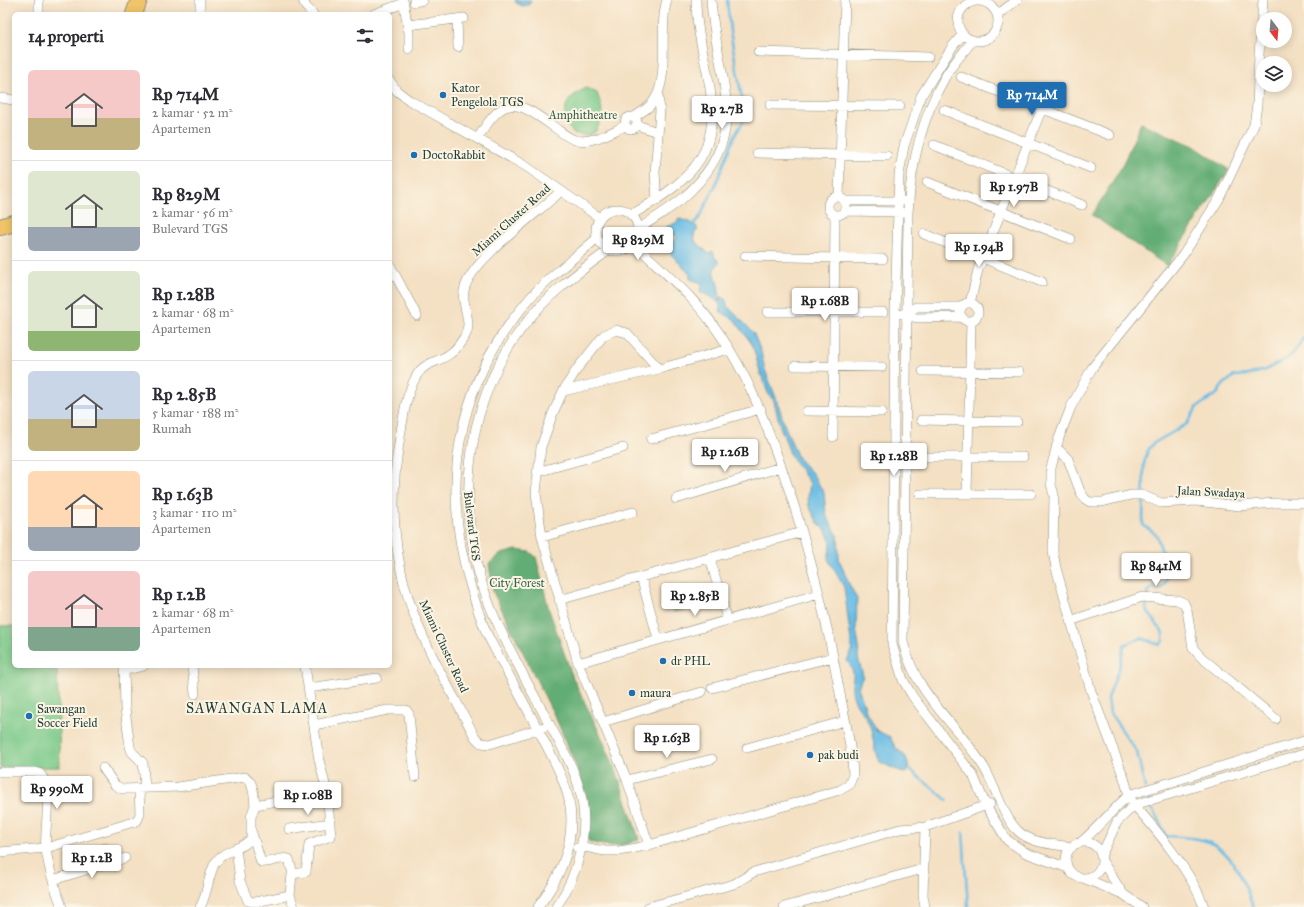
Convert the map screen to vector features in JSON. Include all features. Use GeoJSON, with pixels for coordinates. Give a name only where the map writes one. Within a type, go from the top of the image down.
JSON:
{"type":"FeatureCollection","features":[{"type":"Feature","properties":{"kind":"highway"},"geometry":{"type":"LineString","coordinates":[[135,12],[139,0]]}},
{"type":"Feature","properties":{"kind":"highway"},"geometry":{"type":"LineString","coordinates":[[0,227],[12,224]]}},
{"type":"Feature","properties":{"kind":"street"},"geometry":{"type":"LineString","coordinates":[[39,0],[39,12]]}},
{"type":"Feature","properties":{"kind":"street"},"geometry":{"type":"LineString","coordinates":[[200,0],[200,12]]}},
{"type":"Feature","properties":{"kind":"street"},"geometry":{"type":"LineString","coordinates":[[303,0],[307,12]]}},
{"type":"Feature","properties":{"kind":"street"},"geometry":{"type":"LineString","coordinates":[[414,0],[414,2],[423,0]]}},
{"type":"Feature","properties":{"kind":"street"},"geometry":{"type":"LineString","coordinates":[[657,200],[655,174],[657,132],[660,110],[658,95],[660,85],[663,18],[667,0]]}},
{"type":"Feature","properties":{"kind":"street"},"geometry":{"type":"LineString","coordinates":[[631,214],[657,200],[685,179],[705,153],[711,131],[712,103],[698,27],[696,0]]}},
{"type":"Feature","properties":{"kind":"street"},"geometry":{"type":"LineString","coordinates":[[638,230],[671,207],[691,190],[712,168],[722,145],[725,126],[726,102],[713,25],[711,0]]}},
{"type":"Feature","properties":{"kind":"street"},"geometry":{"type":"LineString","coordinates":[[844,211],[841,199],[841,155],[845,0]]}},
{"type":"Feature","properties":{"kind":"street"},"geometry":{"type":"LineString","coordinates":[[997,15],[1017,0]]}},
{"type":"Feature","properties":{"kind":"street"},"geometry":{"type":"LineString","coordinates":[[1204,907],[1194,884],[1185,870],[1134,805],[1091,691],[1070,621],[1053,552],[1054,495],[1050,476],[1056,447],[1075,398],[1092,368],[1183,255],[1219,199],[1241,155],[1254,125],[1257,109],[1263,0]]}},
{"type":"Feature","properties":{"kind":"street"},"geometry":{"type":"LineString","coordinates":[[977,1],[994,3],[997,15],[997,25],[992,34],[983,40],[973,40],[963,34],[958,21],[964,7],[977,1]]}},
{"type":"Feature","properties":{"kind":"street"},"geometry":{"type":"LineString","coordinates":[[379,12],[403,2],[408,25],[409,49]]}},
{"type":"Feature","properties":{"kind":"street"},"geometry":{"type":"LineString","coordinates":[[408,25],[460,19],[458,47]]}},
{"type":"Feature","properties":{"kind":"street"},"geometry":{"type":"LineString","coordinates":[[963,34],[921,96],[913,115],[904,146],[899,175],[896,212],[892,644],[903,680],[913,697],[973,775],[986,806],[1007,840],[1026,853],[1068,868],[1074,875],[1123,894],[1142,907]]}},
{"type":"Feature","properties":{"kind":"street"},"geometry":{"type":"LineString","coordinates":[[973,40],[945,75],[931,106],[916,150],[910,178],[908,201],[906,314],[903,642],[908,660],[918,682],[985,769],[998,800],[1017,830],[1033,840],[1076,845],[1093,845],[1123,894]]}},
{"type":"Feature","properties":{"kind":"street"},"geometry":{"type":"LineString","coordinates":[[758,52],[928,57]]}},
{"type":"Feature","properties":{"kind":"street"},"geometry":{"type":"LineString","coordinates":[[961,77],[1110,135]]}},
{"type":"Feature","properties":{"kind":"street"},"geometry":{"type":"LineString","coordinates":[[392,84],[397,91],[409,100],[527,166],[600,218]]}},
{"type":"Feature","properties":{"kind":"street"},"geometry":{"type":"LineString","coordinates":[[478,138],[492,117],[510,106],[517,105],[528,108],[563,134],[575,140],[597,138],[625,126],[630,129],[635,121],[658,95]]}},
{"type":"Feature","properties":{"kind":"street"},"geometry":{"type":"LineString","coordinates":[[0,98],[12,100]]}},
{"type":"Feature","properties":{"kind":"street"},"geometry":{"type":"LineString","coordinates":[[770,104],[900,106]]}},
{"type":"Feature","properties":{"kind":"street"},"geometry":{"type":"LineString","coordinates":[[962,317],[983,258],[1042,108]]}},
{"type":"Feature","properties":{"kind":"street"},"geometry":{"type":"LineString","coordinates":[[944,110],[1091,168]]}},
{"type":"Feature","properties":{"kind":"street"},"geometry":{"type":"LineString","coordinates":[[635,121],[657,132]]}},
{"type":"Feature","properties":{"kind":"street"},"geometry":{"type":"LineString","coordinates":[[934,145],[1082,205]]}},
{"type":"Feature","properties":{"kind":"street"},"geometry":{"type":"LineString","coordinates":[[757,152],[887,156]]}},
{"type":"Feature","properties":{"kind":"street"},"geometry":{"type":"LineString","coordinates":[[927,182],[1071,239]]}},
{"type":"Feature","properties":{"kind":"street","name":"Miami Cluster Road"},"geometry":{"type":"LineString","coordinates":[[550,724],[490,744],[481,743],[474,738],[428,647],[409,600],[400,562],[392,474],[405,408],[417,374],[429,364],[452,353],[467,331],[468,321],[463,294],[466,283],[476,269],[499,245],[561,191]]}},
{"type":"Feature","properties":{"kind":"street"},"geometry":{"type":"LineString","coordinates":[[908,201],[832,198],[828,204],[829,211],[835,215],[841,214],[844,211],[908,212]]}},
{"type":"Feature","properties":{"kind":"street"},"geometry":{"type":"LineString","coordinates":[[618,209],[631,214],[636,220],[638,230],[634,243],[623,251],[609,250],[602,245],[597,238],[596,231],[600,218],[605,213],[618,209]]}},
{"type":"Feature","properties":{"kind":"street"},"geometry":{"type":"LineString","coordinates":[[833,437],[835,215]]}},
{"type":"Feature","properties":{"kind":"street"},"geometry":{"type":"LineString","coordinates":[[924,234],[1042,282]]}},
{"type":"Feature","properties":{"kind":"street","name":"Bulevard TGS"},"geometry":{"type":"LineString","coordinates":[[538,907],[555,883],[568,851],[571,832],[568,798],[558,767],[486,631],[466,572],[457,528],[454,491],[461,437],[475,388],[495,346],[525,303],[597,238]]}},
{"type":"Feature","properties":{"kind":"street"},"geometry":{"type":"LineString","coordinates":[[568,851],[582,846],[597,850],[616,851],[649,844],[846,787],[851,782],[853,774],[833,657],[819,594],[802,532],[760,409],[740,367],[705,315],[691,298],[634,243]]}},
{"type":"Feature","properties":{"kind":"street","name":"Bulevard TGS"},"geometry":{"type":"LineString","coordinates":[[556,907],[572,877],[582,846],[584,819],[580,790],[571,764],[498,624],[478,569],[471,532],[470,481],[474,442],[484,399],[504,354],[527,322],[566,283],[609,250]]}},
{"type":"Feature","properties":{"kind":"street"},"geometry":{"type":"LineString","coordinates":[[745,256],[883,259]]}},
{"type":"Feature","properties":{"kind":"street"},"geometry":{"type":"LineString","coordinates":[[394,284],[417,316]]}},
{"type":"Feature","properties":{"kind":"street"},"geometry":{"type":"LineString","coordinates":[[906,314],[916,307],[966,305],[978,310],[977,317],[971,321]]}},
{"type":"Feature","properties":{"kind":"street"},"geometry":{"type":"LineString","coordinates":[[767,312],[883,312]]}},
{"type":"Feature","properties":{"kind":"street"},"geometry":{"type":"LineString","coordinates":[[895,315],[906,314],[917,318],[962,317],[971,321]]}},
{"type":"Feature","properties":{"kind":"street"},"geometry":{"type":"LineString","coordinates":[[967,494],[971,321]]}},
{"type":"Feature","properties":{"kind":"street"},"geometry":{"type":"LineString","coordinates":[[649,844],[627,780],[578,663],[559,600],[542,537],[537,512],[537,472],[541,447],[563,391],[593,348],[608,332],[616,330],[627,333],[659,369]]}},
{"type":"Feature","properties":{"kind":"street"},"geometry":{"type":"LineString","coordinates":[[563,391],[659,369],[729,349]]}},
{"type":"Feature","properties":{"kind":"street"},"geometry":{"type":"LineString","coordinates":[[795,366],[882,367]]}},
{"type":"Feature","properties":{"kind":"street"},"geometry":{"type":"LineString","coordinates":[[923,371],[1019,372]]}},
{"type":"Feature","properties":{"kind":"street"},"geometry":{"type":"LineString","coordinates":[[651,439],[760,409]]}},
{"type":"Feature","properties":{"kind":"street"},"geometry":{"type":"LineString","coordinates":[[807,411],[882,412]]}},
{"type":"Feature","properties":{"kind":"street"},"geometry":{"type":"LineString","coordinates":[[921,420],[1017,422]]}},
{"type":"Feature","properties":{"kind":"street","name":"Jalan Swadaya"},"geometry":{"type":"LineString","coordinates":[[1056,447],[1068,459],[1080,491],[1085,499],[1090,502],[1102,502],[1131,494],[1142,495],[1161,503],[1196,501],[1240,506],[1274,503],[1304,503]]}},
{"type":"Feature","properties":{"kind":"street"},"geometry":{"type":"LineString","coordinates":[[537,472],[623,448]]}},
{"type":"Feature","properties":{"kind":"street"},"geometry":{"type":"LineString","coordinates":[[920,457],[1023,457]]}},
{"type":"Feature","properties":{"kind":"street"},"geometry":{"type":"LineString","coordinates":[[676,500],[781,467]]}},
{"type":"Feature","properties":{"kind":"street"},"geometry":{"type":"LineString","coordinates":[[920,494],[1031,494]]}},
{"type":"Feature","properties":{"kind":"street"},"geometry":{"type":"LineString","coordinates":[[542,537],[633,512]]}},
{"type":"Feature","properties":{"kind":"street"},"geometry":{"type":"LineString","coordinates":[[559,600],[802,532]]}},
{"type":"Feature","properties":{"kind":"street"},"geometry":{"type":"LineString","coordinates":[[710,558],[728,619]]}},
{"type":"Feature","properties":{"kind":"street"},"geometry":{"type":"LineString","coordinates":[[466,572],[478,569]]}},
{"type":"Feature","properties":{"kind":"street"},"geometry":{"type":"LineString","coordinates":[[641,577],[658,639]]}},
{"type":"Feature","properties":{"kind":"street"},"geometry":{"type":"LineString","coordinates":[[578,663],[819,594]]}},
{"type":"Feature","properties":{"kind":"street"},"geometry":{"type":"LineString","coordinates":[[1070,621],[1142,598],[1170,598],[1184,603],[1187,610],[1193,648],[1201,657],[1276,719]]}},
{"type":"Feature","properties":{"kind":"street"},"geometry":{"type":"LineString","coordinates":[[712,688],[833,657]]}},
{"type":"Feature","properties":{"kind":"street"},"geometry":{"type":"LineString","coordinates":[[0,852],[46,848],[138,822],[140,814],[143,763],[132,752],[130,747],[125,709],[124,668]]}},
{"type":"Feature","properties":{"kind":"street"},"geometry":{"type":"LineString","coordinates":[[192,668],[195,694]]}},
{"type":"Feature","properties":{"kind":"street"},"geometry":{"type":"LineString","coordinates":[[293,874],[306,872],[309,844],[330,838],[327,792],[319,760],[305,668]]}},
{"type":"Feature","properties":{"kind":"street"},"geometry":{"type":"LineString","coordinates":[[309,688],[377,678]]}},
{"type":"Feature","properties":{"kind":"street"},"geometry":{"type":"LineString","coordinates":[[604,722],[702,692]]}},
{"type":"Feature","properties":{"kind":"street"},"geometry":{"type":"LineString","coordinates":[[314,725],[388,710],[406,710],[409,714],[415,777]]}},
{"type":"Feature","properties":{"kind":"street"},"geometry":{"type":"LineString","coordinates":[[747,748],[845,721]]}},
{"type":"Feature","properties":{"kind":"street"},"geometry":{"type":"LineString","coordinates":[[1068,868],[1067,854],[1098,828],[1110,812],[1129,795],[1304,741]]}},
{"type":"Feature","properties":{"kind":"street"},"geometry":{"type":"LineString","coordinates":[[1083,878],[1096,873],[1117,822],[1134,805],[1304,754]]}},
{"type":"Feature","properties":{"kind":"street"},"geometry":{"type":"LineString","coordinates":[[627,780],[712,759]]}},
{"type":"Feature","properties":{"kind":"street"},"geometry":{"type":"LineString","coordinates":[[103,768],[118,787],[122,789],[190,786],[245,777],[248,779],[252,786],[256,805],[251,817],[252,833],[261,862],[284,857],[289,858],[293,874],[290,895],[294,907]]}},
{"type":"Feature","properties":{"kind":"street"},"geometry":{"type":"LineString","coordinates":[[0,772],[36,772],[41,774],[44,778],[47,795],[46,848],[53,880],[62,907]]}},
{"type":"Feature","properties":{"kind":"street"},"geometry":{"type":"LineString","coordinates":[[256,805],[327,792]]}},
{"type":"Feature","properties":{"kind":"street"},"geometry":{"type":"LineString","coordinates":[[648,907],[734,884],[754,872],[892,832],[925,827],[986,806],[998,800]]}},
{"type":"Feature","properties":{"kind":"street"},"geometry":{"type":"LineString","coordinates":[[289,829],[330,823]]}},
{"type":"Feature","properties":{"kind":"street"},"geometry":{"type":"LineString","coordinates":[[925,827],[923,868],[923,895],[925,907]]}},
{"type":"Feature","properties":{"kind":"street"},"geometry":{"type":"LineString","coordinates":[[200,907],[203,903],[207,881],[215,863],[224,853],[249,842],[252,833]]}},
{"type":"Feature","properties":{"kind":"street"},"geometry":{"type":"LineString","coordinates":[[105,848],[110,863]]}},
{"type":"Feature","properties":{"kind":"street"},"geometry":{"type":"LineString","coordinates":[[236,848],[240,881],[248,901],[256,902],[290,895]]}},
{"type":"Feature","properties":{"kind":"street"},"geometry":{"type":"LineString","coordinates":[[53,880],[125,858]]}},
{"type":"Feature","properties":{"kind":"street"},"geometry":{"type":"LineString","coordinates":[[784,907],[923,868]]}},
{"type":"Feature","properties":{"kind":"green space","name":"Amphitheatre"},"geometry":{"type":"Polygon","coordinates":[[[586,88],[597,93],[601,104],[602,117],[595,132],[588,135],[574,134],[564,122],[565,109],[571,98],[586,88]]]}},
{"type":"Feature","properties":{"kind":"green space"},"geometry":{"type":"Polygon","coordinates":[[[1141,123],[1194,146],[1229,170],[1167,266],[1092,215],[1121,168],[1141,123]]]}},
{"type":"Feature","properties":{"kind":"green space","name":"City Forest"},"geometry":{"type":"Polygon","coordinates":[[[517,550],[530,552],[536,557],[549,610],[573,678],[617,773],[639,839],[633,842],[609,846],[590,842],[586,837],[588,802],[576,766],[558,723],[493,592],[489,564],[501,554],[517,550]]]}},
{"type":"Feature","properties":{"kind":"green space"},"geometry":{"type":"Polygon","coordinates":[[[688,586],[693,607],[674,612],[668,591],[688,586]]]}},
{"type":"Feature","properties":{"kind":"green space","name":"Sawangan Soccer Field"},"geometry":{"type":"Polygon","coordinates":[[[0,626],[12,626],[12,668],[57,668],[60,767],[0,768],[0,626]]]}},
{"type":"Feature","properties":{"kind":"water"},"geometry":{"type":"Polygon","coordinates":[[[515,0],[531,0],[529,5],[523,6],[516,3],[515,0]]]}},
{"type":"Feature","properties":{"kind":"water"},"geometry":{"type":"Polygon","coordinates":[[[679,219],[690,222],[697,227],[697,231],[694,234],[695,241],[709,254],[713,251],[715,258],[720,262],[714,269],[719,290],[718,303],[700,291],[702,283],[690,279],[690,274],[668,251],[670,244],[677,238],[675,234],[668,235],[666,227],[676,223],[679,219]]]}},
{"type":"Feature","properties":{"kind":"water"},"geometry":{"type":"Polygon","coordinates":[[[722,296],[726,301],[727,306],[753,332],[784,424],[798,458],[812,473],[824,493],[826,515],[838,536],[839,559],[848,582],[857,599],[856,629],[859,647],[858,658],[863,676],[858,687],[866,711],[877,731],[890,737],[895,747],[906,757],[910,770],[904,773],[879,762],[869,725],[854,699],[852,690],[853,674],[851,666],[847,661],[852,649],[844,587],[828,559],[831,543],[826,531],[818,523],[809,506],[808,498],[810,483],[791,456],[780,426],[774,401],[768,393],[752,344],[734,319],[721,312],[719,302],[722,296]]]}},
{"type":"Feature","properties":{"kind":"waterway"},"geometry":{"type":"LineString","coordinates":[[694,224],[700,217],[715,186],[735,135],[743,122],[743,104],[730,31],[727,0]]}},
{"type":"Feature","properties":{"kind":"waterway"},"geometry":{"type":"LineString","coordinates":[[1145,788],[1137,752],[1110,713],[1108,698],[1120,665],[1124,645],[1141,638],[1160,645],[1163,641],[1163,633],[1146,609],[1148,592],[1153,587],[1159,590],[1164,584],[1168,571],[1157,535],[1143,525],[1144,463],[1148,450],[1154,443],[1187,424],[1197,407],[1217,394],[1223,385],[1234,376],[1248,375],[1265,370],[1288,358],[1298,347],[1304,337]]}},
{"type":"Feature","properties":{"kind":"waterway"},"geometry":{"type":"LineString","coordinates":[[910,770],[947,800]]}},
{"type":"Feature","properties":{"kind":"waterway"},"geometry":{"type":"LineString","coordinates":[[1146,793],[1166,836],[1186,837],[1206,841],[1224,852],[1237,868],[1253,907]]}},
{"type":"Feature","properties":{"kind":"waterway"},"geometry":{"type":"LineString","coordinates":[[963,832],[968,907]]}},
{"type":"Feature","properties":{"kind":"place","name":"Kator Pengelola TGS"},"geometry":{"type":"Point","coordinates":[443,95]}},
{"type":"Feature","properties":{"kind":"place","name":"DoctoRabbit"},"geometry":{"type":"Point","coordinates":[414,155]}},
{"type":"Feature","properties":{"kind":"place","name":"dr PHL"},"geometry":{"type":"Point","coordinates":[663,661]}},
{"type":"Feature","properties":{"kind":"place","name":"maura"},"geometry":{"type":"Point","coordinates":[632,693]}},
{"type":"Feature","properties":{"kind":"place","name":"Sawangan Soccer Field"},"geometry":{"type":"Point","coordinates":[29,716]}},
{"type":"Feature","properties":{"kind":"place","name":"pak budi"},"geometry":{"type":"Point","coordinates":[810,755]}},
{"type":"Feature","properties":{"kind":"district","name":"SAWANGAN LAMA"},"geometry":{"type":"Point","coordinates":[257,708]}}]}
